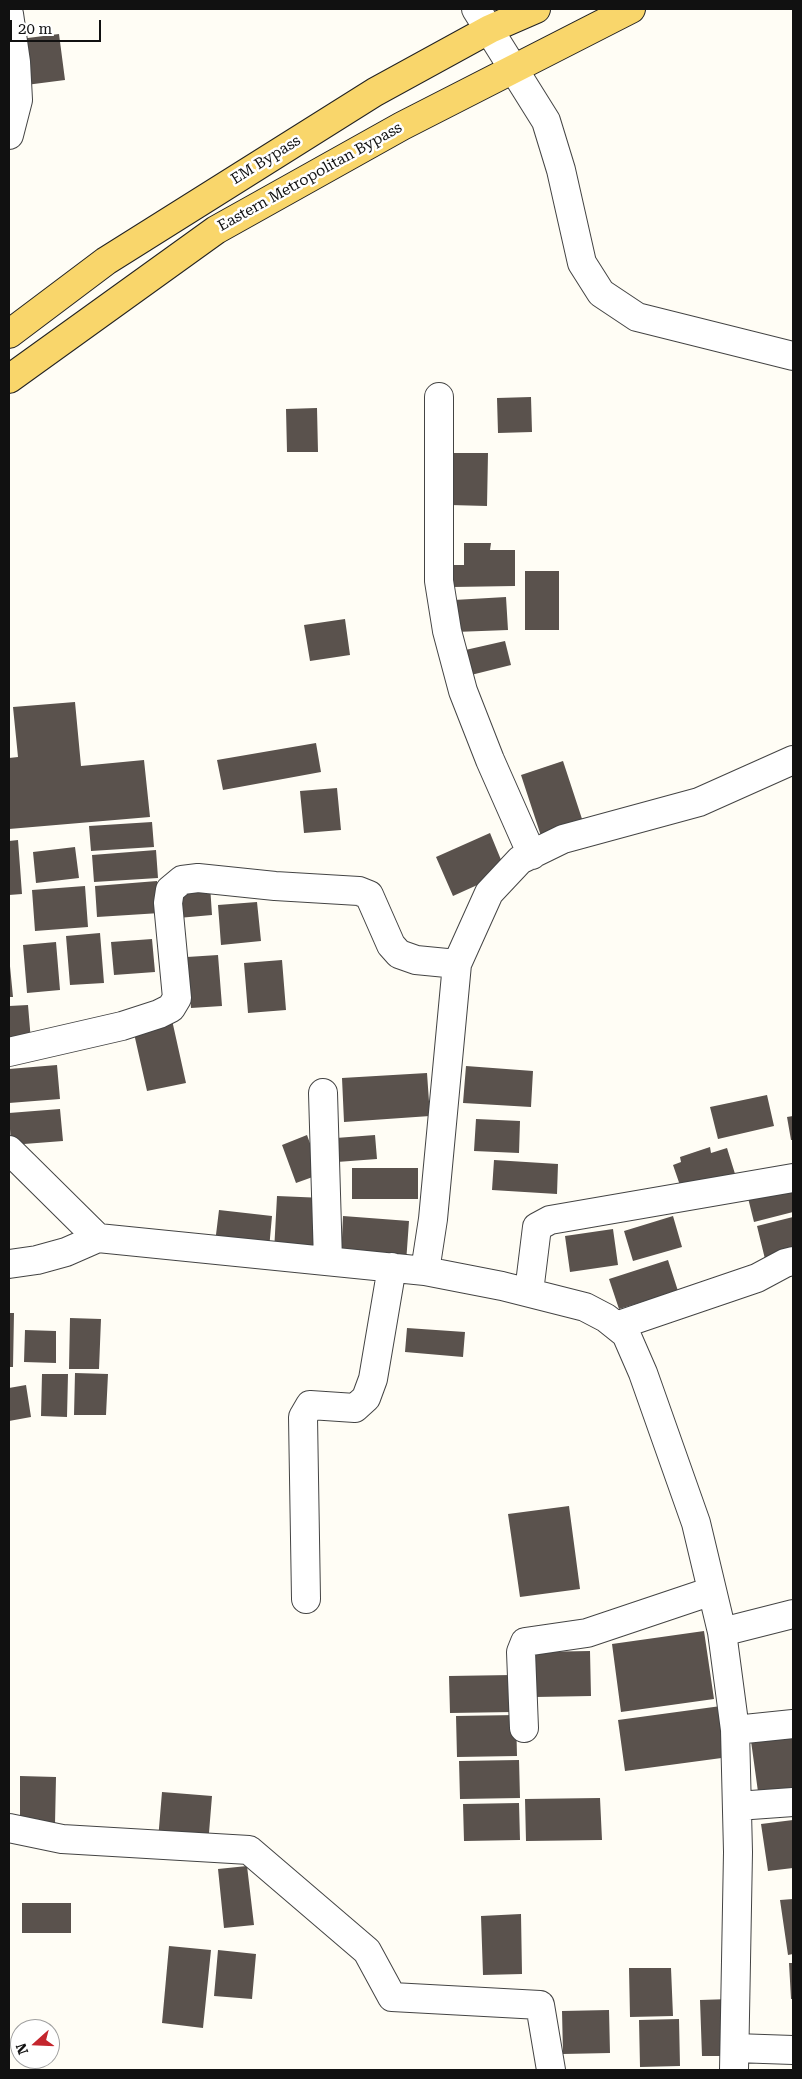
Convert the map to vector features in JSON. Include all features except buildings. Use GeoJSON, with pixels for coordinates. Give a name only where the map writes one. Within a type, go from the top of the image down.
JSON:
{"type":"FeatureCollection","features":[{"type":"Feature","properties":{"kind":"main road","name":"EM Bypass"},"geometry":{"type":"LineString","coordinates":[[9,334],[106,261],[375,92],[483,19],[536,9]]}},
{"type":"Feature","properties":{"kind":"main road","name":"Eastern Metropolitan Bypass"},"geometry":{"type":"LineString","coordinates":[[9,379],[216,230],[402,126],[514,67],[631,9]]}},
{"type":"Feature","properties":{"kind":"street"},"geometry":{"type":"LineString","coordinates":[[9,14],[16,62],[18,100],[9,135]]}},
{"type":"Feature","properties":{"kind":"street"},"geometry":{"type":"LineString","coordinates":[[483,19],[546,120],[562,170],[582,263],[601,293],[637,317],[793,356]]}},
{"type":"Feature","properties":{"kind":"street"},"geometry":{"type":"LineString","coordinates":[[439,397],[439,581],[447,632],[467,700],[532,855]]}},
{"type":"Feature","properties":{"kind":"street"},"geometry":{"type":"LineString","coordinates":[[425,1271],[433,1219],[457,964],[489,893],[520,860],[563,839],[699,802],[793,760]]}},
{"type":"Feature","properties":{"kind":"street"},"geometry":{"type":"LineString","coordinates":[[9,1052],[122,1026],[171,1008],[176,998],[168,903],[170,890],[182,880],[198,878],[275,886],[359,891],[369,895],[391,945],[399,954],[416,960],[457,964]]}},
{"type":"Feature","properties":{"kind":"street"},"geometry":{"type":"LineString","coordinates":[[323,1094],[328,1261]]}},
{"type":"Feature","properties":{"kind":"street"},"geometry":{"type":"LineString","coordinates":[[9,1150],[98,1238]]}},
{"type":"Feature","properties":{"kind":"street"},"geometry":{"type":"LineString","coordinates":[[529,1292],[537,1227],[550,1220],[793,1178]]}},
{"type":"Feature","properties":{"kind":"street"},"geometry":{"type":"LineString","coordinates":[[9,1264],[37,1260],[66,1252],[98,1238],[392,1267],[425,1271],[529,1292],[585,1307],[606,1318],[626,1334],[643,1373],[696,1523],[722,1632],[735,1730],[737,1806],[735,2059],[793,2050]]}},
{"type":"Feature","properties":{"kind":"street"},"geometry":{"type":"LineString","coordinates":[[616,1326],[757,1278],[785,1263],[793,1261]]}},
{"type":"Feature","properties":{"kind":"street"},"geometry":{"type":"LineString","coordinates":[[306,1599],[303,1418],[310,1405],[355,1408],[366,1398],[372,1379],[392,1267]]}},
{"type":"Feature","properties":{"kind":"street"},"geometry":{"type":"LineString","coordinates":[[524,1728],[521,1652],[525,1642],[587,1634],[712,1591]]}},
{"type":"Feature","properties":{"kind":"street"},"geometry":{"type":"LineString","coordinates":[[722,1632],[793,1614]]}},
{"type":"Feature","properties":{"kind":"street"},"geometry":{"type":"LineString","coordinates":[[735,1730],[793,1724]]}},
{"type":"Feature","properties":{"kind":"street"},"geometry":{"type":"LineString","coordinates":[[737,1806],[793,1802]]}},
{"type":"Feature","properties":{"kind":"street"},"geometry":{"type":"LineString","coordinates":[[9,1828],[62,1839],[249,1850],[367,1951],[392,1997],[540,2006],[551,2070]]}}]}
